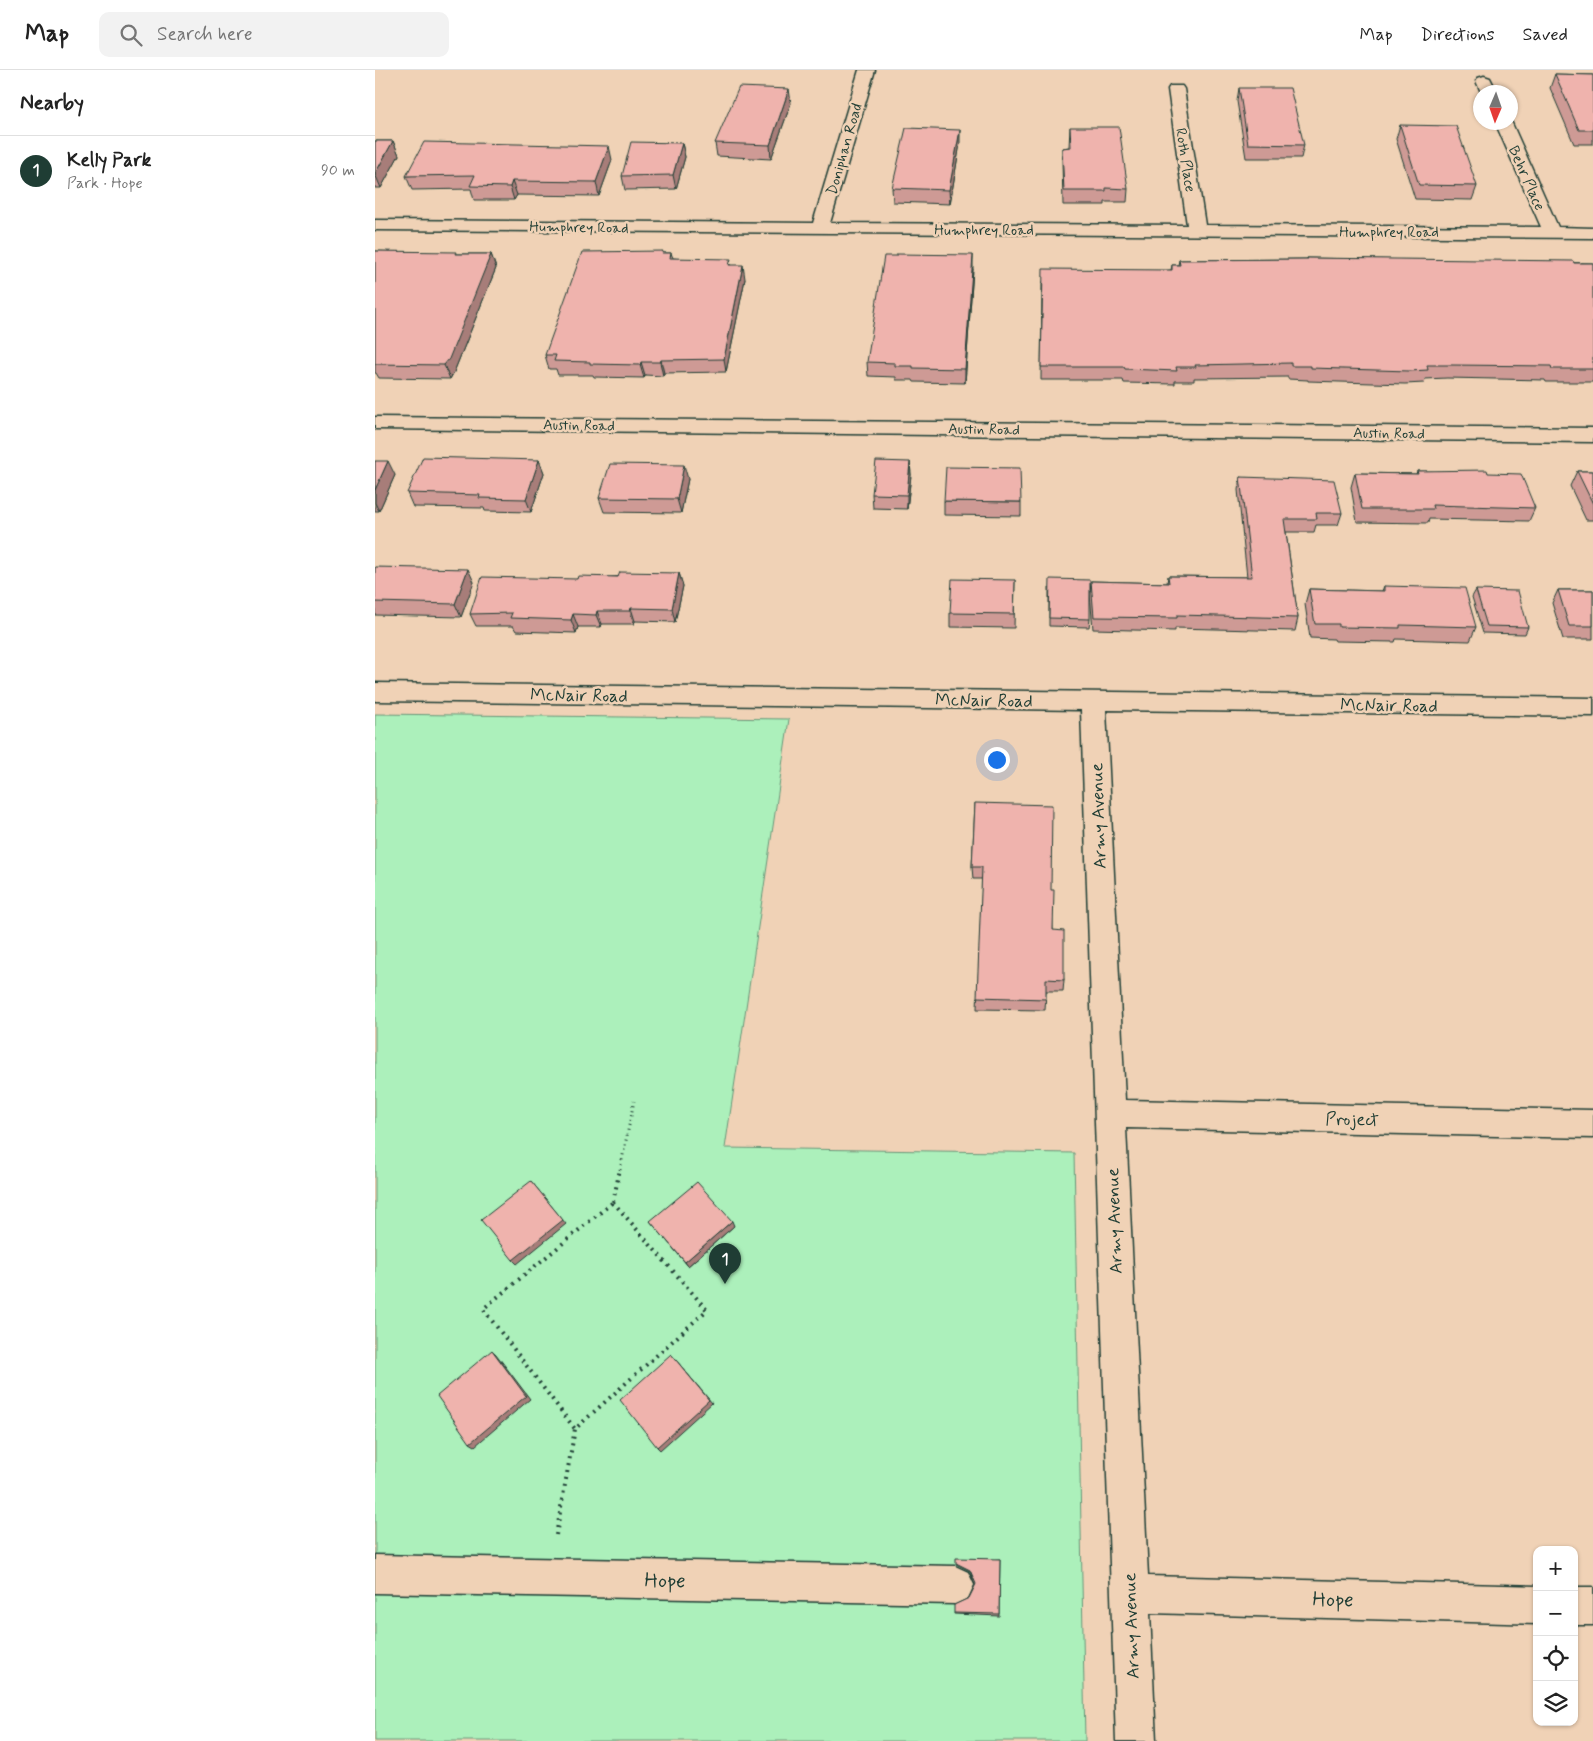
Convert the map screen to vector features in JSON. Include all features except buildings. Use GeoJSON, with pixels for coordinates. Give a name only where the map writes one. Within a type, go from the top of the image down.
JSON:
{"type":"FeatureCollection","features":[{"type":"Feature","properties":{"kind":"street","name":"Doniphan Road"},"geometry":{"type":"LineString","coordinates":[[820,228],[867,70]]}},
{"type":"Feature","properties":{"kind":"street","name":"Roth Place"},"geometry":{"type":"LineString","coordinates":[[1176,89],[1197,231]]}},
{"type":"Feature","properties":{"kind":"street","name":"Behr Place"},"geometry":{"type":"LineString","coordinates":[[1507,130],[1552,233]]}},
{"type":"Feature","properties":{"kind":"street","name":"Humphrey Road"},"geometry":{"type":"LineString","coordinates":[[375,225],[1593,233]]}},
{"type":"Feature","properties":{"kind":"street","name":"Austin Road"},"geometry":{"type":"LineString","coordinates":[[375,423],[1593,435]]}},
{"type":"Feature","properties":{"kind":"street","name":"McNair Road"},"geometry":{"type":"LineString","coordinates":[[375,692],[1593,707]]}},
{"type":"Feature","properties":{"kind":"street","name":"Army Avenue"},"geometry":{"type":"LineString","coordinates":[[1093,701],[1136,1741]]}},
{"type":"Feature","properties":{"kind":"street","name":"Project"},"geometry":{"type":"LineString","coordinates":[[1110,1114],[1593,1124]]}},
{"type":"Feature","properties":{"kind":"street","name":"Hope"},"geometry":{"type":"LineString","coordinates":[[375,1574],[955,1585]]}},
{"type":"Feature","properties":{"kind":"street","name":"Hope"},"geometry":{"type":"LineString","coordinates":[[1130,1594],[1533,1605]]}},
{"type":"Feature","properties":{"kind":"street"},"geometry":{"type":"LineString","coordinates":[[1578,1606],[1593,1606]]}},
{"type":"Feature","properties":{"kind":"path"},"geometry":{"type":"LineString","coordinates":[[575,1430],[483,1309],[613,1202],[634,1101]]}},
{"type":"Feature","properties":{"kind":"path"},"geometry":{"type":"LineString","coordinates":[[548,1578],[575,1430],[707,1310],[613,1202]]}},
{"type":"Feature","properties":{"kind":"green space"},"geometry":{"type":"Polygon","coordinates":[[[375,714],[789,719],[725,1148],[1074,1153],[1085,1741],[375,1741],[375,714]]]}},
{"type":"Feature","properties":{"kind":"place","name":"Kelly Park"},"geometry":{"type":"Point","coordinates":[725,1284]}}]}
